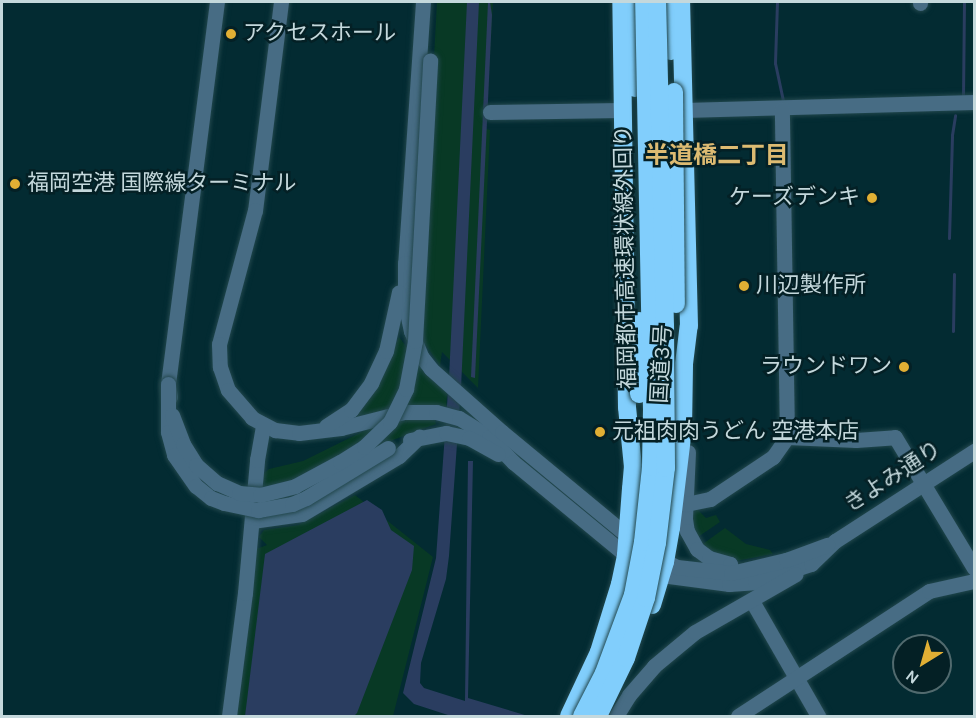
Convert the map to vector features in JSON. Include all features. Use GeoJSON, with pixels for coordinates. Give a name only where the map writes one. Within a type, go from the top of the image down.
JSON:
{"type":"FeatureCollection","features":[{"type":"Feature","properties":{"kind":"highway","name":"国道3号"},"geometry":{"type":"LineString","coordinates":[[569,717],[599,652],[626,555],[633,467],[627,407],[621,2]]}},
{"type":"Feature","properties":{"kind":"highway"},"geometry":{"type":"LineString","coordinates":[[625,2],[626,49],[635,88]]}},
{"type":"Feature","properties":{"kind":"highway"},"geometry":{"type":"LineString","coordinates":[[633,2],[639,394],[638,453],[633,467]]}},
{"type":"Feature","properties":{"kind":"highway","name":"福岡都市高速環状線外回り"},"geometry":{"type":"LineString","coordinates":[[582,717],[604,673],[633,595],[643,542],[659,411],[658,326],[644,2]]}},
{"type":"Feature","properties":{"kind":"highway"},"geometry":{"type":"LineString","coordinates":[[657,2],[658,326]]}},
{"type":"Feature","properties":{"kind":"highway"},"geometry":{"type":"LineString","coordinates":[[668,2],[674,115],[676,304],[684,364]]}},
{"type":"Feature","properties":{"kind":"highway","name":"国道3号"},"geometry":{"type":"LineString","coordinates":[[608,717],[646,621],[663,568],[683,429],[684,364],[689,326],[681,2]]}},
{"type":"Feature","properties":{"kind":"highway"},"geometry":{"type":"LineString","coordinates":[[598,717],[626,658],[646,598],[657,543],[666,468],[659,411]]}},
{"type":"Feature","properties":{"kind":"street"},"geometry":{"type":"LineString","coordinates":[[217,2],[168,384],[168,432],[174,455],[196,486],[211,498],[258,510],[292,504],[306,498],[388,448],[419,437],[446,433],[469,438],[513,462]]}},
{"type":"Feature","properties":{"kind":"street"},"geometry":{"type":"LineString","coordinates":[[281,2],[255,210],[243,261],[223,321],[219,354],[228,390],[242,410],[263,425],[286,432],[342,429],[404,412],[436,412],[467,423],[489,437],[513,462],[626,555],[663,568]]}},
{"type":"Feature","properties":{"kind":"street"},"geometry":{"type":"LineString","coordinates":[[423,2],[405,263],[405,303],[411,331],[421,356],[431,369],[502,432],[663,568]]}},
{"type":"Feature","properties":{"kind":"street"},"geometry":{"type":"LineString","coordinates":[[168,384],[172,415],[183,444],[203,471],[218,483],[239,493],[260,495],[295,486],[364,447],[390,422],[406,389],[415,341],[430,60],[430,2]]}},
{"type":"Feature","properties":{"kind":"street"},"geometry":{"type":"LineString","coordinates":[[684,110],[975,102]]}},
{"type":"Feature","properties":{"kind":"street"},"geometry":{"type":"LineString","coordinates":[[686,504],[710,499],[773,458],[787,437],[782,109]]}},
{"type":"Feature","properties":{"kind":"street"},"geometry":{"type":"LineString","coordinates":[[490,112],[622,110]]}},
{"type":"Feature","properties":{"kind":"street"},"geometry":{"type":"LineString","coordinates":[[311,432],[339,420],[351,410],[371,384],[392,329],[405,263]]}},
{"type":"Feature","properties":{"kind":"street"},"geometry":{"type":"LineString","coordinates":[[229,717],[257,460],[263,425]]}},
{"type":"Feature","properties":{"kind":"street"},"geometry":{"type":"LineString","coordinates":[[683,429],[688,452],[687,531],[694,544],[709,558],[730,564],[731,573]]}},
{"type":"Feature","properties":{"kind":"street"},"geometry":{"type":"LineString","coordinates":[[252,521],[302,514],[399,456],[419,437]]}},
{"type":"Feature","properties":{"kind":"street"},"geometry":{"type":"LineString","coordinates":[[787,437],[856,440],[895,437],[975,568]]}},
{"type":"Feature","properties":{"kind":"street","name":"きよみ通り"},"geometry":{"type":"LineString","coordinates":[[663,568],[677,567],[731,573],[786,560],[835,541],[975,451]]}},
{"type":"Feature","properties":{"kind":"street","name":"きよみ通り"},"geometry":{"type":"LineString","coordinates":[[663,568],[729,584],[755,582],[811,564],[835,541]]}},
{"type":"Feature","properties":{"kind":"street"},"geometry":{"type":"LineString","coordinates":[[616,717],[629,695],[666,655],[695,632],[752,601],[811,564]]}},
{"type":"Feature","properties":{"kind":"street"},"geometry":{"type":"LineString","coordinates":[[738,717],[929,591],[975,581]]}},
{"type":"Feature","properties":{"kind":"street"},"geometry":{"type":"LineString","coordinates":[[752,601],[818,717]]}},
{"type":"Feature","properties":{"kind":"green space"},"geometry":{"type":"Polygon","coordinates":[[[437,2],[493,2],[486,129],[490,130],[478,388],[442,352],[440,366],[419,335],[437,2]]]}},
{"type":"Feature","properties":{"kind":"green space"},"geometry":{"type":"Polygon","coordinates":[[[399,337],[408,349],[401,387],[391,412],[350,422],[376,387],[399,337]]]}},
{"type":"Feature","properties":{"kind":"green space"},"geometry":{"type":"Polygon","coordinates":[[[418,361],[447,393],[446,411],[406,408],[412,392],[418,361]]]}},
{"type":"Feature","properties":{"kind":"green space"},"geometry":{"type":"Polygon","coordinates":[[[402,416],[434,417],[436,424],[377,446],[402,416]]]}},
{"type":"Feature","properties":{"kind":"green space"},"geometry":{"type":"Polygon","coordinates":[[[384,421],[363,444],[296,479],[259,488],[263,474],[269,469],[303,461],[384,421]]]}},
{"type":"Feature","properties":{"kind":"green space"},"geometry":{"type":"Polygon","coordinates":[[[355,495],[433,557],[393,716],[235,716],[256,549],[267,545],[259,537],[264,530],[298,525],[355,495]]]}},
{"type":"Feature","properties":{"kind":"green space"},"geometry":{"type":"Polygon","coordinates":[[[696,508],[706,518],[716,515],[720,522],[695,539],[690,512],[696,508]]]}},
{"type":"Feature","properties":{"kind":"green space"},"geometry":{"type":"Polygon","coordinates":[[[725,528],[746,544],[770,550],[773,554],[736,561],[700,546],[725,528]]]}},
{"type":"Feature","properties":{"kind":"water"},"geometry":{"type":"Polygon","coordinates":[[[467,2],[479,2],[461,388],[446,579],[421,663],[420,683],[424,688],[465,701],[468,461],[473,461],[468,698],[528,716],[451,716],[414,704],[403,693],[436,558],[449,378],[467,2]]]}},
{"type":"Feature","properties":{"kind":"water"},"geometry":{"type":"Polygon","coordinates":[[[488,2],[490,2],[492,15],[475,378],[471,377],[488,2]]]}},
{"type":"Feature","properties":{"kind":"water"},"geometry":{"type":"Polygon","coordinates":[[[367,500],[382,510],[391,530],[414,546],[412,570],[357,713],[354,716],[245,716],[265,554],[367,500]]]}},
{"type":"Feature","properties":{"kind":"waterway"},"geometry":{"type":"LineString","coordinates":[[777,2],[775,63],[783,102]]}},
{"type":"Feature","properties":{"kind":"waterway"},"geometry":{"type":"LineString","coordinates":[[963,97],[964,2]]}},
{"type":"Feature","properties":{"kind":"waterway"},"geometry":{"type":"LineString","coordinates":[[949,238],[952,135],[955,115]]}},
{"type":"Feature","properties":{"kind":"waterway"},"geometry":{"type":"LineString","coordinates":[[953,331],[954,274]]}},
{"type":"Feature","properties":{"kind":"place","name":"アクセスホール"},"geometry":{"type":"Point","coordinates":[231,34]}},
{"type":"Feature","properties":{"kind":"place","name":"福岡空港 国際線ターミナル"},"geometry":{"type":"Point","coordinates":[15,184]}},
{"type":"Feature","properties":{"kind":"place","name":"ケーズデンキ"},"geometry":{"type":"Point","coordinates":[872,198]}},
{"type":"Feature","properties":{"kind":"place","name":"川辺製作所"},"geometry":{"type":"Point","coordinates":[744,286]}},
{"type":"Feature","properties":{"kind":"place","name":"ラウンドワン"},"geometry":{"type":"Point","coordinates":[904,367]}},
{"type":"Feature","properties":{"kind":"place","name":"元祖肉肉うどん 空港本店"},"geometry":{"type":"Point","coordinates":[600,432]}},
{"type":"Feature","properties":{"kind":"district","name":"半道橋二丁目"},"geometry":{"type":"Point","coordinates":[717,156]}}]}
